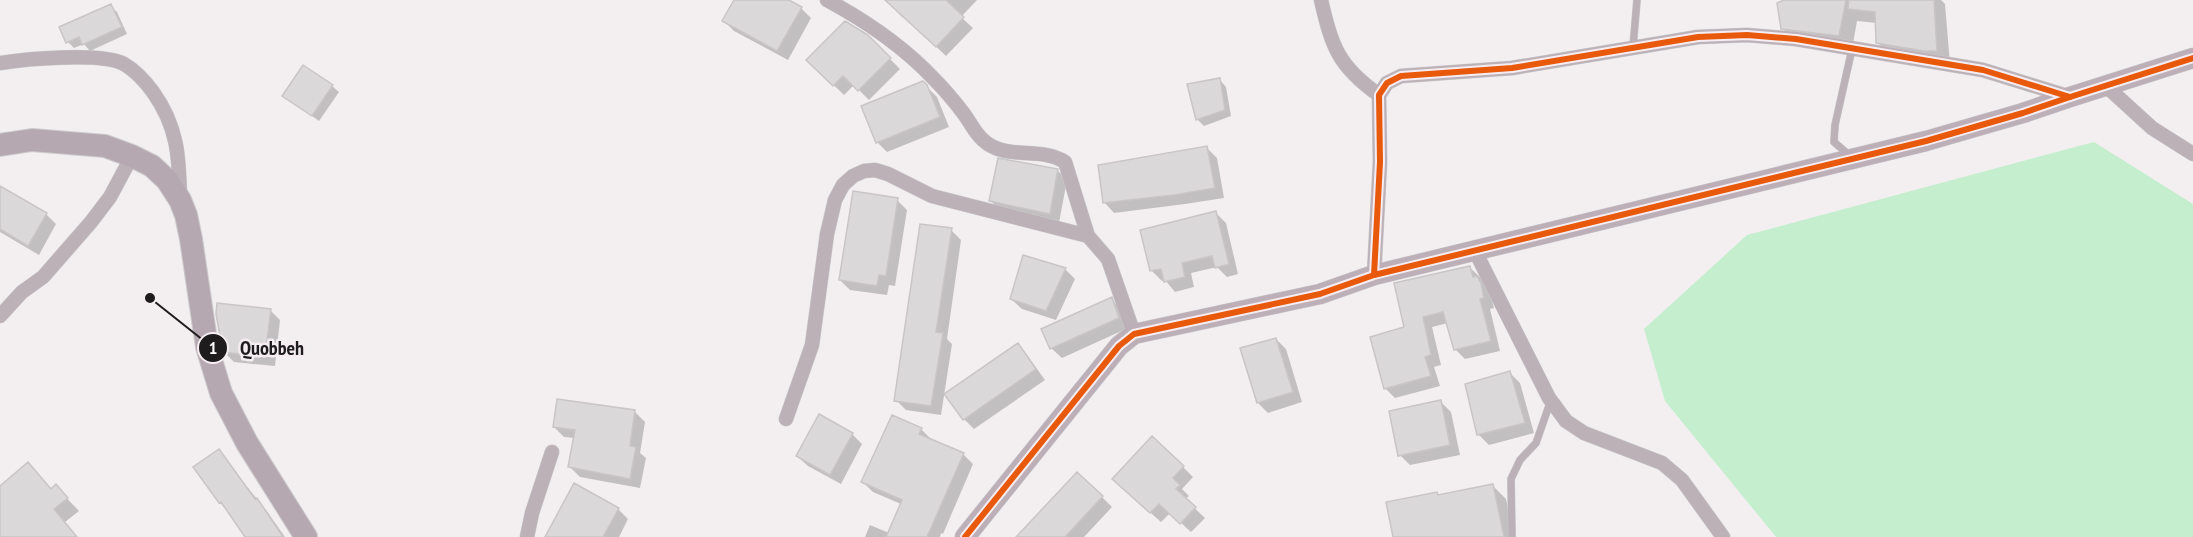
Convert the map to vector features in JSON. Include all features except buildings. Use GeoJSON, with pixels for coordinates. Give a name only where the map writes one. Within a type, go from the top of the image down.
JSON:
{"type":"FeatureCollection","features":[{"type":"Feature","properties":{"kind":"main road"},"geometry":{"type":"LineString","coordinates":[[0,145],[32,140],[105,146],[152,166],[167,180],[180,200],[191,239],[207,347],[221,393],[247,443],[306,537]]}},
{"type":"Feature","properties":{"kind":"street"},"geometry":{"type":"LineString","coordinates":[[827,0],[874,29],[911,57],[935,79],[982,140],[994,148],[1009,152],[1056,156],[1065,162],[1088,236],[1108,259],[1134,334]]}},
{"type":"Feature","properties":{"kind":"street"},"geometry":{"type":"LineString","coordinates":[[1321,0],[1330,36],[1347,70],[1379,95]]}},
{"type":"Feature","properties":{"kind":"street"},"geometry":{"type":"LineString","coordinates":[[1374,275],[1380,162],[1379,95],[1387,83],[1401,76],[1512,69],[1698,37],[1747,35],[1796,39],[1983,70],[2070,96]]}},
{"type":"Feature","properties":{"kind":"street"},"geometry":{"type":"LineString","coordinates":[[0,63],[36,58],[97,59],[122,63],[143,78],[169,118],[174,134],[180,166],[180,200]]}},
{"type":"Feature","properties":{"kind":"street"},"geometry":{"type":"LineString","coordinates":[[965,537],[1113,352],[1134,334],[1320,294],[1374,275],[1853,159],[2024,113],[2070,96],[2193,58]]}},
{"type":"Feature","properties":{"kind":"street"},"geometry":{"type":"LineString","coordinates":[[2106,86],[2152,128],[2193,154]]}},
{"type":"Feature","properties":{"kind":"street"},"geometry":{"type":"LineString","coordinates":[[0,316],[22,292],[43,277],[91,222],[110,197],[132,156]]}},
{"type":"Feature","properties":{"kind":"street"},"geometry":{"type":"LineString","coordinates":[[786,419],[812,345],[827,234],[835,200],[843,185],[853,176],[864,171],[875,170],[932,196],[1088,236]]}},
{"type":"Feature","properties":{"kind":"street"},"geometry":{"type":"LineString","coordinates":[[1474,251],[1551,400],[1566,421],[1584,433],[1662,463],[1682,480],[1723,537]]}},
{"type":"Feature","properties":{"kind":"street"},"geometry":{"type":"LineString","coordinates":[[527,537],[532,513],[552,452]]}},
{"type":"Feature","properties":{"kind":"lane"},"geometry":{"type":"LineString","coordinates":[[1633,47],[1637,0]]}},
{"type":"Feature","properties":{"kind":"lane"},"geometry":{"type":"LineString","coordinates":[[1852,48],[1835,125],[1834,142],[1853,159]]}},
{"type":"Feature","properties":{"kind":"lane"},"geometry":{"type":"LineString","coordinates":[[1512,537],[1511,479],[1520,460],[1536,443],[1551,400]]}},
{"type":"Feature","properties":{"kind":"green space"},"geometry":{"type":"Polygon","coordinates":[[[2094,142],[2193,204],[2193,537],[1776,537],[1665,401],[1644,329],[1747,235],[2094,142]]]}},
{"type":"Feature","properties":{"kind":"cycle path"},"geometry":{"type":"LineString","coordinates":[[1374,275],[1380,162],[1379,95],[1387,83],[1401,76],[1512,68],[1698,37],[1747,35],[1796,39],[1983,70],[2070,97]]}},
{"type":"Feature","properties":{"kind":"cycle path"},"geometry":{"type":"LineString","coordinates":[[965,537],[1119,346],[1134,334],[1320,294],[1374,275],[1926,141],[2023,113],[2193,58]]}},
{"type":"Feature","properties":{"kind":"place","name":"Quobbeh"},"geometry":{"type":"Point","coordinates":[150,298]}}]}
